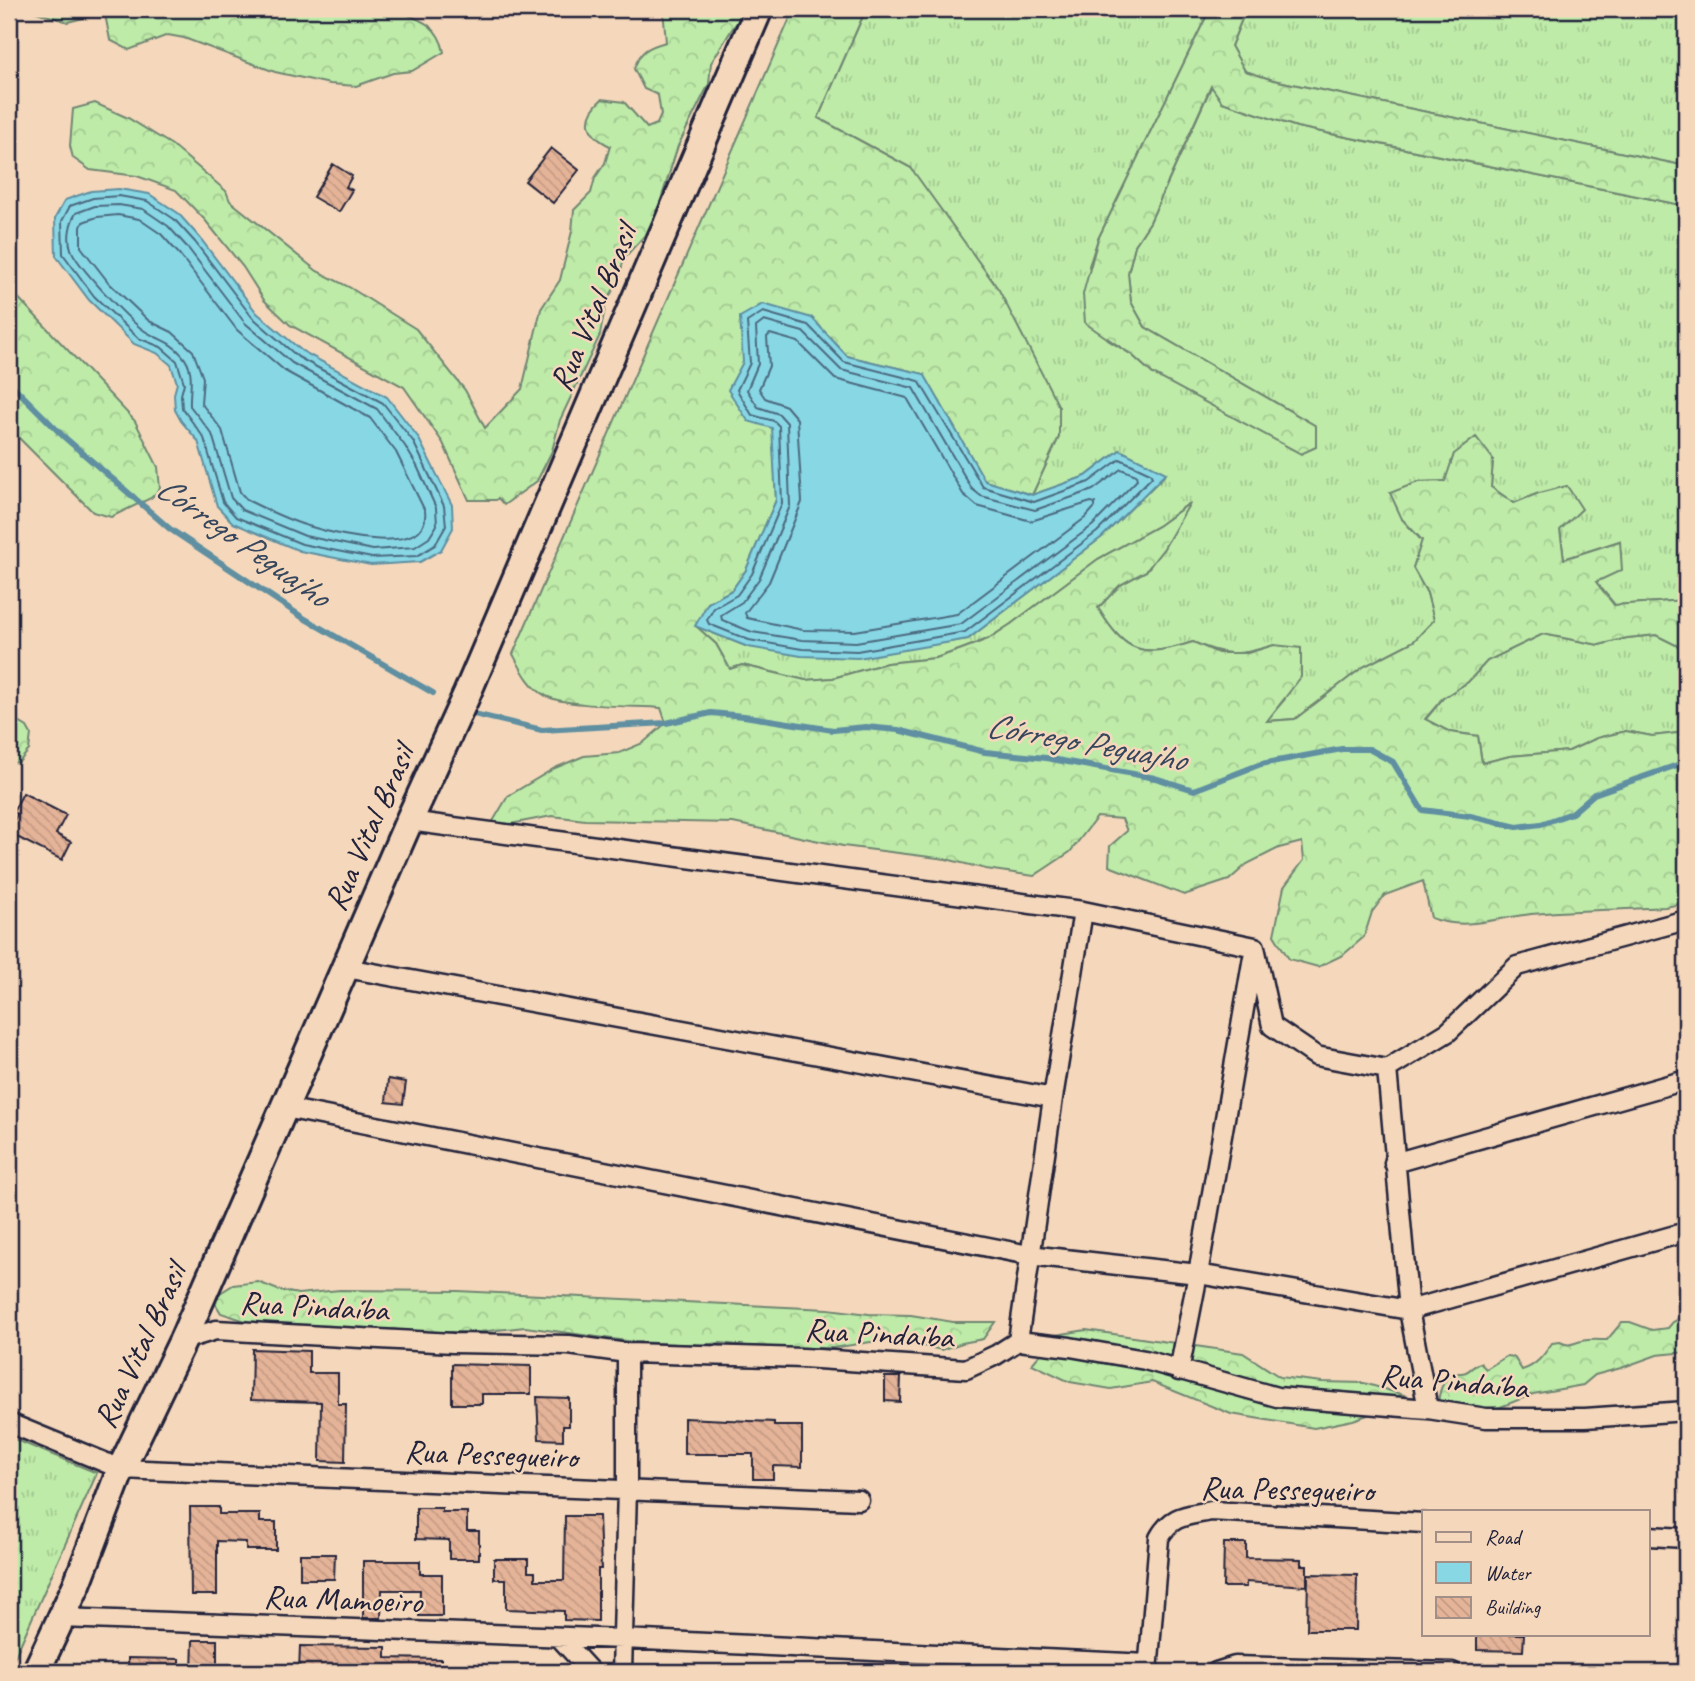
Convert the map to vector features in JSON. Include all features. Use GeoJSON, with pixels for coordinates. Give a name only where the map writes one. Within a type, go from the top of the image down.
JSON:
{"type":"FeatureCollection","features":[{"type":"Feature","properties":{"kind":"main road","name":"Rua Vital Brasil"},"geometry":{"type":"LineString","coordinates":[[37,1672],[77,1584],[121,1469],[183,1340],[409,821],[467,696],[759,9]]}},
{"type":"Feature","properties":{"kind":"street"},"geometry":{"type":"LineString","coordinates":[[409,821],[1083,911],[1255,947]]}},
{"type":"Feature","properties":{"kind":"street"},"geometry":{"type":"LineString","coordinates":[[1018,1341],[1083,911]]}},
{"type":"Feature","properties":{"kind":"street"},"geometry":{"type":"LineString","coordinates":[[1255,947],[1272,1026],[1317,1056],[1387,1069],[1448,1032],[1517,966],[1686,920]]}},
{"type":"Feature","properties":{"kind":"street"},"geometry":{"type":"LineString","coordinates":[[1179,1371],[1255,947]]}},
{"type":"Feature","properties":{"kind":"street"},"geometry":{"type":"LineString","coordinates":[[346,968],[1053,1098]]}},
{"type":"Feature","properties":{"kind":"street"},"geometry":{"type":"LineString","coordinates":[[1387,1069],[1409,1310],[1428,1409]]}},
{"type":"Feature","properties":{"kind":"street"},"geometry":{"type":"LineString","coordinates":[[1394,1163],[1686,1080]]}},
{"type":"Feature","properties":{"kind":"street"},"geometry":{"type":"LineString","coordinates":[[285,1108],[1029,1255],[1198,1274],[1409,1310],[1686,1232]]}},
{"type":"Feature","properties":{"kind":"street","name":"Rua Pindaíba"},"geometry":{"type":"LineString","coordinates":[[183,1340],[216,1330],[453,1343],[569,1345],[627,1353],[803,1358],[965,1369],[996,1355],[1018,1341],[1145,1360],[1277,1397],[1428,1409],[1486,1418],[1586,1418],[1686,1410]]}},
{"type":"Feature","properties":{"kind":"street"},"geometry":{"type":"LineString","coordinates":[[622,1672],[627,1489],[627,1353]]}},
{"type":"Feature","properties":{"kind":"street"},"geometry":{"type":"LineString","coordinates":[[9,1423],[121,1469]]}},
{"type":"Feature","properties":{"kind":"street","name":"Rua Pessegueiro"},"geometry":{"type":"LineString","coordinates":[[121,1469],[859,1500]]}},
{"type":"Feature","properties":{"kind":"street","name":"Rua Pessegueiro"},"geometry":{"type":"LineString","coordinates":[[1148,1668],[1159,1538],[1166,1525],[1178,1517],[1211,1511],[1422,1523]]}},
{"type":"Feature","properties":{"kind":"street"},"geometry":{"type":"LineString","coordinates":[[1650,1536],[1686,1538]]}},
{"type":"Feature","properties":{"kind":"street"},"geometry":{"type":"LineString","coordinates":[[54,1672],[56,1629]]}},
{"type":"Feature","properties":{"kind":"street","name":"Rua Mamoeiro"},"geometry":{"type":"LineString","coordinates":[[56,1629],[623,1639],[1148,1668]]}},
{"type":"Feature","properties":{"kind":"street"},"geometry":{"type":"LineString","coordinates":[[559,1637],[591,1672]]}},
{"type":"Feature","properties":{"kind":"street"},"geometry":{"type":"LineString","coordinates":[[1216,1672],[1235,1666],[1452,1672]]}},
{"type":"Feature","properties":{"kind":"green space"},"geometry":{"type":"Polygon","coordinates":[[[32,9],[99,9],[99,14],[68,22],[32,9]]]}},
{"type":"Feature","properties":{"kind":"green space"},"geometry":{"type":"Polygon","coordinates":[[[104,9],[393,9],[432,28],[444,52],[412,71],[393,73],[356,86],[330,84],[275,72],[184,38],[168,35],[129,50],[110,40],[104,9]]]}},
{"type":"Feature","properties":{"kind":"green space"},"geometry":{"type":"Polygon","coordinates":[[[663,9],[753,9],[734,26],[711,63],[709,84],[678,146],[658,209],[646,234],[624,258],[618,282],[606,302],[600,335],[560,420],[552,451],[537,481],[504,505],[498,498],[469,500],[443,443],[404,387],[290,325],[264,300],[243,267],[205,220],[176,190],[137,176],[90,170],[73,158],[70,146],[73,109],[95,103],[128,118],[172,145],[226,191],[230,201],[317,271],[349,287],[416,329],[465,390],[485,428],[522,389],[541,309],[560,280],[572,231],[574,210],[591,193],[595,178],[605,163],[610,146],[591,131],[591,112],[602,99],[624,102],[647,128],[657,124],[661,115],[658,95],[644,89],[634,69],[645,51],[666,42],[663,9]]]}},
{"type":"Feature","properties":{"kind":"green space"},"geometry":{"type":"Polygon","coordinates":[[[794,9],[866,9],[818,118],[911,168],[999,290],[1059,407],[1059,437],[1032,495],[985,481],[924,374],[847,356],[812,318],[773,428],[776,500],[746,570],[732,590],[708,603],[696,626],[716,644],[730,669],[742,665],[805,680],[833,678],[887,663],[936,658],[962,649],[988,639],[1098,559],[1158,526],[1190,503],[1164,548],[1146,571],[1120,585],[1098,608],[1117,635],[1137,648],[1161,650],[1193,642],[1218,653],[1248,653],[1274,645],[1301,648],[1301,677],[1267,721],[1295,719],[1363,667],[1414,641],[1434,620],[1427,593],[1413,568],[1422,540],[1402,519],[1390,493],[1418,482],[1445,481],[1454,454],[1476,437],[1493,459],[1491,487],[1514,503],[1567,486],[1582,509],[1560,530],[1564,559],[1620,541],[1622,570],[1596,582],[1614,605],[1686,600],[1686,650],[1656,635],[1599,645],[1543,634],[1487,661],[1468,682],[1443,698],[1425,719],[1450,732],[1478,736],[1482,763],[1510,756],[1569,751],[1597,738],[1626,731],[1652,736],[1686,732],[1686,903],[1665,907],[1531,914],[1468,924],[1443,922],[1431,918],[1423,881],[1385,895],[1372,912],[1364,937],[1343,955],[1318,967],[1289,959],[1274,935],[1284,887],[1304,860],[1302,842],[1279,848],[1247,864],[1229,880],[1184,895],[1109,866],[1110,846],[1127,831],[1122,819],[1097,817],[1070,852],[1034,876],[986,869],[946,859],[843,846],[733,823],[585,820],[552,816],[489,828],[508,796],[555,768],[584,756],[619,753],[643,743],[666,723],[661,708],[585,704],[546,696],[531,683],[513,654],[794,9]]]}},
{"type":"Feature","properties":{"kind":"green space"},"geometry":{"type":"Polygon","coordinates":[[[866,9],[1210,9],[1098,239],[1089,266],[1108,340],[1132,355],[1153,374],[1316,426],[1145,327],[1131,302],[1128,273],[1135,245],[1150,222],[1212,85],[1222,102],[1297,127],[1686,206],[1686,600],[1615,605],[1596,582],[1619,541],[1564,559],[1560,530],[1539,493],[1514,503],[1491,487],[1493,459],[1454,454],[1446,481],[1418,482],[1402,519],[1422,541],[1413,568],[1427,593],[1434,620],[1414,641],[1363,667],[1295,719],[1266,721],[1285,699],[1274,645],[1242,653],[1215,650],[1193,642],[1161,650],[1137,648],[1117,635],[1098,608],[1120,585],[1146,571],[1164,548],[1188,504],[1158,526],[1098,559],[988,639],[962,649],[936,658],[887,663],[833,678],[805,680],[742,665],[730,669],[716,644],[695,626],[748,647],[913,647],[968,639],[1102,537],[1166,474],[1120,450],[1086,476],[1032,495],[1059,437],[911,168],[818,118],[866,9]]]}},
{"type":"Feature","properties":{"kind":"green space"},"geometry":{"type":"Polygon","coordinates":[[[1210,9],[1246,9],[1231,46],[1245,71],[1273,80],[1686,166],[1686,206],[1297,127],[1222,102],[1211,86],[1150,222],[1135,245],[1128,273],[1131,302],[1145,327],[1316,426],[1316,447],[1301,454],[1153,374],[1132,355],[1085,323],[1083,294],[1098,239],[1210,9]]]}},
{"type":"Feature","properties":{"kind":"green space"},"geometry":{"type":"Polygon","coordinates":[[[1246,9],[1686,9],[1686,166],[1273,80],[1245,71],[1231,46],[1246,9]]]}},
{"type":"Feature","properties":{"kind":"green space"},"geometry":{"type":"Polygon","coordinates":[[[9,288],[135,421],[158,467],[160,489],[151,498],[111,517],[93,512],[9,428],[9,288]]]}},
{"type":"Feature","properties":{"kind":"green space"},"geometry":{"type":"Polygon","coordinates":[[[1543,634],[1599,645],[1656,635],[1686,650],[1686,732],[1652,736],[1626,731],[1597,738],[1569,751],[1510,756],[1482,763],[1478,736],[1450,732],[1425,720],[1443,698],[1468,682],[1487,661],[1543,634]]]}},
{"type":"Feature","properties":{"kind":"green space"},"geometry":{"type":"Polygon","coordinates":[[[9,716],[27,727],[31,734],[29,750],[19,762],[9,763],[9,716]]]}},
{"type":"Feature","properties":{"kind":"green space"},"geometry":{"type":"Polygon","coordinates":[[[258,1282],[298,1294],[340,1290],[458,1291],[828,1309],[911,1315],[953,1322],[995,1322],[983,1339],[942,1350],[899,1341],[877,1341],[833,1348],[764,1348],[721,1343],[700,1345],[634,1342],[525,1327],[479,1332],[347,1332],[261,1326],[221,1313],[212,1298],[233,1285],[258,1282]]]}},
{"type":"Feature","properties":{"kind":"green space"},"geometry":{"type":"Polygon","coordinates":[[[1681,1318],[1686,1318],[1686,1352],[1657,1355],[1595,1375],[1583,1385],[1533,1394],[1493,1410],[1438,1407],[1440,1392],[1447,1379],[1480,1363],[1486,1369],[1507,1356],[1514,1357],[1522,1370],[1536,1363],[1552,1343],[1607,1340],[1622,1322],[1652,1330],[1668,1328],[1681,1318]]]}},
{"type":"Feature","properties":{"kind":"green space"},"geometry":{"type":"Polygon","coordinates":[[[1086,1330],[1243,1353],[1280,1377],[1364,1383],[1404,1395],[1392,1407],[1353,1420],[1314,1428],[1231,1414],[1152,1382],[1111,1389],[1070,1382],[1032,1364],[1056,1335],[1086,1330]]]}},
{"type":"Feature","properties":{"kind":"green space"},"geometry":{"type":"Polygon","coordinates":[[[9,1437],[97,1473],[9,1670],[9,1437]]]}},
{"type":"Feature","properties":{"kind":"water"},"geometry":{"type":"Polygon","coordinates":[[[119,189],[149,194],[178,213],[257,313],[302,351],[387,397],[418,437],[452,505],[453,528],[441,550],[420,562],[371,565],[300,551],[233,523],[217,506],[198,441],[175,410],[174,394],[177,383],[171,365],[157,353],[134,344],[89,300],[56,256],[55,218],[65,200],[91,191],[119,189]]]}},
{"type":"Feature","properties":{"kind":"water"},"geometry":{"type":"Polygon","coordinates":[[[763,304],[812,318],[847,356],[924,374],[985,481],[1032,495],[1086,476],[1120,450],[1166,473],[1102,537],[968,639],[858,658],[801,656],[748,647],[695,626],[708,603],[732,590],[746,570],[776,500],[772,428],[748,421],[728,390],[743,362],[740,317],[763,304]]]}},
{"type":"Feature","properties":{"kind":"building"},"geometry":{"type":"Polygon","coordinates":[[[551,148],[579,170],[553,203],[525,181],[551,148]]]}},
{"type":"Feature","properties":{"kind":"building"},"geometry":{"type":"Polygon","coordinates":[[[333,164],[352,176],[346,187],[352,190],[339,212],[313,197],[333,164]]]}},
{"type":"Feature","properties":{"kind":"building"},"geometry":{"type":"Polygon","coordinates":[[[23,793],[66,815],[56,834],[71,842],[62,860],[9,833],[17,814],[13,812],[23,793]]]}},
{"type":"Feature","properties":{"kind":"building"},"geometry":{"type":"Polygon","coordinates":[[[388,1079],[406,1082],[403,1104],[386,1102],[388,1079]]]}},
{"type":"Feature","properties":{"kind":"building"},"geometry":{"type":"Polygon","coordinates":[[[252,1349],[309,1351],[309,1373],[338,1373],[338,1404],[346,1404],[345,1462],[320,1461],[321,1402],[251,1400],[252,1349]]]}},
{"type":"Feature","properties":{"kind":"building"},"geometry":{"type":"Polygon","coordinates":[[[452,1364],[531,1366],[531,1394],[482,1394],[482,1404],[452,1404],[452,1364]]]}},
{"type":"Feature","properties":{"kind":"building"},"geometry":{"type":"Polygon","coordinates":[[[885,1377],[901,1377],[900,1402],[885,1401],[885,1377]]]}},
{"type":"Feature","properties":{"kind":"building"},"geometry":{"type":"Polygon","coordinates":[[[537,1397],[569,1398],[569,1426],[563,1426],[563,1440],[539,1439],[537,1397]]]}},
{"type":"Feature","properties":{"kind":"building"},"geometry":{"type":"Polygon","coordinates":[[[684,1418],[802,1426],[802,1467],[773,1466],[773,1479],[753,1479],[753,1454],[684,1454],[684,1418]]]}},
{"type":"Feature","properties":{"kind":"building"},"geometry":{"type":"Polygon","coordinates":[[[190,1507],[219,1507],[219,1514],[260,1514],[260,1522],[276,1522],[276,1550],[246,1550],[246,1542],[217,1541],[217,1595],[191,1595],[190,1507]]]}},
{"type":"Feature","properties":{"kind":"building"},"geometry":{"type":"Polygon","coordinates":[[[416,1508],[467,1512],[467,1531],[479,1531],[479,1559],[449,1559],[449,1540],[416,1539],[416,1508]]]}},
{"type":"Feature","properties":{"kind":"building"},"geometry":{"type":"Polygon","coordinates":[[[565,1516],[599,1516],[601,1569],[598,1569],[598,1621],[564,1620],[564,1611],[506,1609],[506,1579],[494,1579],[494,1559],[528,1559],[528,1572],[535,1572],[535,1580],[564,1580],[565,1516]]]}},
{"type":"Feature","properties":{"kind":"building"},"geometry":{"type":"Polygon","coordinates":[[[1224,1543],[1246,1543],[1246,1558],[1301,1559],[1301,1565],[1307,1565],[1307,1586],[1246,1582],[1246,1587],[1223,1587],[1224,1543]]]}},
{"type":"Feature","properties":{"kind":"building"},"geometry":{"type":"Polygon","coordinates":[[[300,1554],[335,1554],[334,1579],[300,1579],[300,1554]]]}},
{"type":"Feature","properties":{"kind":"building"},"geometry":{"type":"Polygon","coordinates":[[[363,1561],[420,1561],[420,1574],[442,1574],[442,1616],[419,1616],[420,1590],[382,1590],[381,1618],[363,1618],[363,1561]]]}},
{"type":"Feature","properties":{"kind":"building"},"geometry":{"type":"Polygon","coordinates":[[[1308,1574],[1357,1575],[1356,1630],[1307,1630],[1308,1574]]]}},
{"type":"Feature","properties":{"kind":"building"},"geometry":{"type":"Polygon","coordinates":[[[1477,1636],[1524,1636],[1523,1651],[1477,1650],[1477,1636]]]}},
{"type":"Feature","properties":{"kind":"building"},"geometry":{"type":"Polygon","coordinates":[[[193,1640],[217,1640],[217,1672],[192,1672],[193,1640]]]}},
{"type":"Feature","properties":{"kind":"building"},"geometry":{"type":"Polygon","coordinates":[[[300,1646],[386,1647],[386,1658],[441,1659],[441,1672],[299,1672],[300,1646]]]}},
{"type":"Feature","properties":{"kind":"building"},"geometry":{"type":"Polygon","coordinates":[[[128,1658],[179,1659],[179,1672],[128,1672],[128,1658]]]}},
{"type":"Feature","properties":{"kind":"waterway","name":"Córrego Peguajho"},"geometry":{"type":"LineString","coordinates":[[9,382],[63,436],[170,529],[302,617],[433,693]]}},
{"type":"Feature","properties":{"kind":"waterway","name":"Córrego Peguajho"},"geometry":{"type":"LineString","coordinates":[[474,714],[542,730],[666,723],[711,713],[833,730],[866,727],[898,730],[985,752],[1046,758],[1155,778],[1194,790],[1261,764],[1342,749],[1369,749],[1393,762],[1422,810],[1470,816],[1517,827],[1541,824],[1572,813],[1594,794],[1686,762]]}}]}
